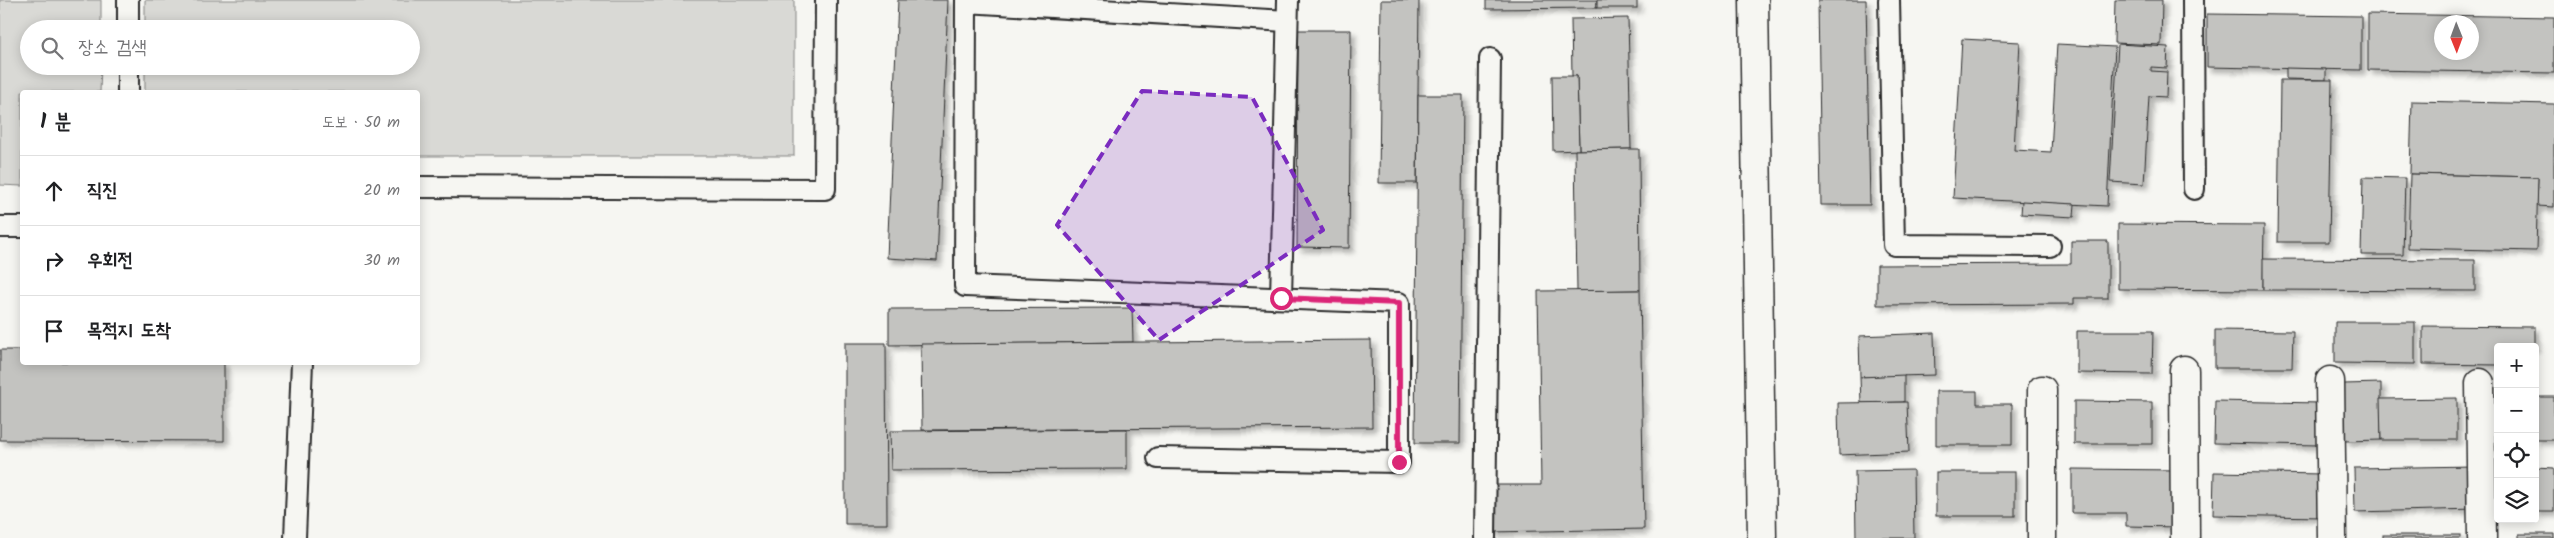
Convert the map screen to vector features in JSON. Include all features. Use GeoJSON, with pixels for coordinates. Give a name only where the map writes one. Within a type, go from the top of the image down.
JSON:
{"type":"FeatureCollection","features":[{"type":"Feature","properties":{"kind":"street"},"geometry":{"type":"LineString","coordinates":[[1754,0],[1762,538]]}},
{"type":"Feature","properties":{"kind":"street"},"geometry":{"type":"LineString","coordinates":[[2184,370],[2184,538]]}},
{"type":"Feature","properties":{"kind":"street"},"geometry":{"type":"LineString","coordinates":[[2330,381],[2332,538]]}},
{"type":"Feature","properties":{"kind":"street"},"geometry":{"type":"LineString","coordinates":[[2480,383],[2482,538]]}},
{"type":"Feature","properties":{"kind":"street"},"geometry":{"type":"LineString","coordinates":[[2042,390],[2042,538]]}},
{"type":"Feature","properties":{"kind":"lane"},"geometry":{"type":"LineString","coordinates":[[128,0],[128,20]]}},
{"type":"Feature","properties":{"kind":"lane"},"geometry":{"type":"LineString","coordinates":[[420,187],[825,189],[826,0]]}},
{"type":"Feature","properties":{"kind":"lane"},"geometry":{"type":"LineString","coordinates":[[1281,298],[1288,0]]}},
{"type":"Feature","properties":{"kind":"lane"},"geometry":{"type":"LineString","coordinates":[[1889,0],[1894,245],[2050,246]]}},
{"type":"Feature","properties":{"kind":"lane"},"geometry":{"type":"LineString","coordinates":[[2192,0],[2194,189]]}},
{"type":"Feature","properties":{"kind":"lane"},"geometry":{"type":"LineString","coordinates":[[1158,458],[1399,462],[1399,303],[965,286],[966,1],[1287,21]]}},
{"type":"Feature","properties":{"kind":"lane"},"geometry":{"type":"LineString","coordinates":[[1485,538],[1490,58]]}},
{"type":"Feature","properties":{"kind":"lane"},"geometry":{"type":"LineString","coordinates":[[128,75],[128,90]]}},
{"type":"Feature","properties":{"kind":"lane"},"geometry":{"type":"LineString","coordinates":[[0,227],[20,227]]}},
{"type":"Feature","properties":{"kind":"lane"},"geometry":{"type":"LineString","coordinates":[[295,538],[302,365]]}},
{"type":"Feature","properties":{"kind":"highlighted area"},"geometry":{"type":"Polygon","coordinates":[[[1142,91],[1252,97],[1323,230],[1159,340],[1057,225],[1142,91]]]}},
{"type":"Feature","properties":{"kind":"shaded area"},"geometry":{"type":"Polygon","coordinates":[[[0,0],[101,0],[101,20],[20,20],[20,75],[101,75],[100,90],[20,90],[20,186],[0,185],[0,0]]]}},
{"type":"Feature","properties":{"kind":"shaded area"},"geometry":{"type":"Polygon","coordinates":[[[145,0],[794,0],[794,156],[420,156],[420,90],[145,90],[145,75],[420,75],[420,20],[145,20],[145,0]]]}},
{"type":"Feature","properties":{"kind":"building"},"geometry":{"type":"Polygon","coordinates":[[[898,0],[948,0],[937,261],[887,258],[898,0]]]}},
{"type":"Feature","properties":{"kind":"building"},"geometry":{"type":"Polygon","coordinates":[[[1381,0],[1419,0],[1417,183],[1379,183],[1381,0]]]}},
{"type":"Feature","properties":{"kind":"building"},"geometry":{"type":"Polygon","coordinates":[[[1486,0],[1597,0],[1597,8],[1486,9],[1486,0]]]}},
{"type":"Feature","properties":{"kind":"building"},"geometry":{"type":"Polygon","coordinates":[[[1597,0],[1637,0],[1637,8],[1597,8],[1597,0]]]}},
{"type":"Feature","properties":{"kind":"building"},"geometry":{"type":"Polygon","coordinates":[[[1818,0],[1866,0],[1870,205],[1821,205],[1818,0]]]}},
{"type":"Feature","properties":{"kind":"building"},"geometry":{"type":"Polygon","coordinates":[[[2115,0],[2162,0],[2161,45],[2114,43],[2115,0]]]}},
{"type":"Feature","properties":{"kind":"building"},"geometry":{"type":"Polygon","coordinates":[[[2207,14],[2361,16],[2361,70],[2207,67],[2207,14]]]}},
{"type":"Feature","properties":{"kind":"building"},"geometry":{"type":"Polygon","coordinates":[[[2368,14],[2434,15],[2434,60],[2479,60],[2479,16],[2554,17],[2554,73],[2368,70],[2368,14]]]}},
{"type":"Feature","properties":{"kind":"building"},"geometry":{"type":"Polygon","coordinates":[[[1628,18],[1631,149],[1579,150],[1577,76],[1572,76],[1571,19],[1628,18]]]}},
{"type":"Feature","properties":{"kind":"building"},"geometry":{"type":"Polygon","coordinates":[[[1298,30],[1351,30],[1349,248],[1297,247],[1298,30]]]}},
{"type":"Feature","properties":{"kind":"building"},"geometry":{"type":"Polygon","coordinates":[[[1962,39],[2020,42],[2014,150],[2051,152],[2057,44],[2115,47],[2107,206],[1953,198],[1962,39]]]}},
{"type":"Feature","properties":{"kind":"building"},"geometry":{"type":"Polygon","coordinates":[[[2118,44],[2168,47],[2167,68],[2151,67],[2151,71],[2167,72],[2166,97],[2149,96],[2144,184],[2110,182],[2118,44]]]}},
{"type":"Feature","properties":{"kind":"building"},"geometry":{"type":"Polygon","coordinates":[[[2286,68],[2326,69],[2326,80],[2286,79],[2286,68]]]}},
{"type":"Feature","properties":{"kind":"building"},"geometry":{"type":"Polygon","coordinates":[[[1552,76],[1577,76],[1579,150],[1553,151],[1552,76]]]}},
{"type":"Feature","properties":{"kind":"building"},"geometry":{"type":"Polygon","coordinates":[[[2280,80],[2332,80],[2329,242],[2278,242],[2280,80]]]}},
{"type":"Feature","properties":{"kind":"building"},"geometry":{"type":"Polygon","coordinates":[[[1418,95],[1463,95],[1460,443],[1415,443],[1418,95]]]}},
{"type":"Feature","properties":{"kind":"building"},"geometry":{"type":"Polygon","coordinates":[[[2412,101],[2554,104],[2554,207],[2537,206],[2538,177],[2410,174],[2412,101]]]}},
{"type":"Feature","properties":{"kind":"building"},"geometry":{"type":"Polygon","coordinates":[[[1639,149],[1640,290],[1577,291],[1575,150],[1639,149]]]}},
{"type":"Feature","properties":{"kind":"building"},"geometry":{"type":"Polygon","coordinates":[[[2410,174],[2538,177],[2536,251],[2408,248],[2410,174]]]}},
{"type":"Feature","properties":{"kind":"building"},"geometry":{"type":"Polygon","coordinates":[[[2363,177],[2405,178],[2403,255],[2361,255],[2363,177]]]}},
{"type":"Feature","properties":{"kind":"building"},"geometry":{"type":"Polygon","coordinates":[[[2022,201],[2075,204],[2074,217],[2021,214],[2022,201]]]}},
{"type":"Feature","properties":{"kind":"building"},"geometry":{"type":"Polygon","coordinates":[[[2118,224],[2264,225],[2263,290],[2118,289],[2118,224]]]}},
{"type":"Feature","properties":{"kind":"building"},"geometry":{"type":"Polygon","coordinates":[[[2071,241],[2108,241],[2108,298],[2074,298],[2074,304],[1877,305],[1877,265],[2071,264],[2071,241]]]}},
{"type":"Feature","properties":{"kind":"building"},"geometry":{"type":"Polygon","coordinates":[[[2263,259],[2475,260],[2475,291],[2263,290],[2263,259]]]}},
{"type":"Feature","properties":{"kind":"building"},"geometry":{"type":"Polygon","coordinates":[[[1640,290],[1644,529],[1491,532],[1490,485],[1541,485],[1538,291],[1640,290]]]}},
{"type":"Feature","properties":{"kind":"building"},"geometry":{"type":"Polygon","coordinates":[[[1132,308],[1133,342],[889,345],[889,309],[1132,308]]]}},
{"type":"Feature","properties":{"kind":"building"},"geometry":{"type":"Polygon","coordinates":[[[2335,322],[2415,322],[2415,364],[2335,363],[2335,322]]]}},
{"type":"Feature","properties":{"kind":"building"},"geometry":{"type":"Polygon","coordinates":[[[2423,326],[2535,327],[2535,343],[2494,343],[2494,365],[2423,364],[2423,326]]]}},
{"type":"Feature","properties":{"kind":"building"},"geometry":{"type":"Polygon","coordinates":[[[2215,330],[2293,331],[2292,368],[2215,368],[2215,330]]]}},
{"type":"Feature","properties":{"kind":"building"},"geometry":{"type":"Polygon","coordinates":[[[2077,331],[2153,331],[2152,374],[2077,373],[2077,331]]]}},
{"type":"Feature","properties":{"kind":"building"},"geometry":{"type":"Polygon","coordinates":[[[1934,333],[1935,375],[1860,377],[1859,336],[1934,333]]]}},
{"type":"Feature","properties":{"kind":"building"},"geometry":{"type":"Polygon","coordinates":[[[1371,340],[1372,427],[922,430],[921,344],[1371,340]]]}},
{"type":"Feature","properties":{"kind":"building"},"geometry":{"type":"Polygon","coordinates":[[[845,343],[886,343],[887,524],[845,524],[845,343]]]}},
{"type":"Feature","properties":{"kind":"building"},"geometry":{"type":"Polygon","coordinates":[[[0,350],[20,350],[20,365],[224,365],[224,441],[0,440],[0,350]]]}},
{"type":"Feature","properties":{"kind":"building"},"geometry":{"type":"Polygon","coordinates":[[[1904,375],[1904,402],[1861,403],[1860,377],[1904,375]]]}},
{"type":"Feature","properties":{"kind":"building"},"geometry":{"type":"Polygon","coordinates":[[[2381,383],[2381,440],[2345,441],[2344,384],[2381,383]]]}},
{"type":"Feature","properties":{"kind":"building"},"geometry":{"type":"Polygon","coordinates":[[[1936,391],[1977,391],[1977,404],[2012,404],[2012,445],[1936,445],[1936,391]]]}},
{"type":"Feature","properties":{"kind":"building"},"geometry":{"type":"Polygon","coordinates":[[[2539,397],[2554,397],[2554,440],[2539,440],[2539,397]]]}},
{"type":"Feature","properties":{"kind":"building"},"geometry":{"type":"Polygon","coordinates":[[[2457,398],[2457,440],[2381,440],[2380,399],[2457,398]]]}},
{"type":"Feature","properties":{"kind":"building"},"geometry":{"type":"Polygon","coordinates":[[[2074,401],[2152,402],[2152,444],[2074,444],[2074,401]]]}},
{"type":"Feature","properties":{"kind":"building"},"geometry":{"type":"Polygon","coordinates":[[[2215,401],[2320,403],[2319,445],[2214,443],[2215,401]]]}},
{"type":"Feature","properties":{"kind":"building"},"geometry":{"type":"Polygon","coordinates":[[[1907,402],[1909,452],[1839,455],[1838,403],[1907,402]]]}},
{"type":"Feature","properties":{"kind":"building"},"geometry":{"type":"Polygon","coordinates":[[[1127,429],[1127,469],[891,470],[890,431],[1127,429]]]}},
{"type":"Feature","properties":{"kind":"building"},"geometry":{"type":"Polygon","coordinates":[[[2474,466],[2476,509],[2355,512],[2354,468],[2474,466]]]}},
{"type":"Feature","properties":{"kind":"building"},"geometry":{"type":"Polygon","coordinates":[[[2539,467],[2554,468],[2554,512],[2539,512],[2539,467]]]}},
{"type":"Feature","properties":{"kind":"building"},"geometry":{"type":"Polygon","coordinates":[[[2072,469],[2180,470],[2179,527],[2126,526],[2126,513],[2072,513],[2072,469]]]}},
{"type":"Feature","properties":{"kind":"building"},"geometry":{"type":"Polygon","coordinates":[[[1913,470],[1914,538],[1856,538],[1855,471],[1913,470]]]}},
{"type":"Feature","properties":{"kind":"building"},"geometry":{"type":"Polygon","coordinates":[[[1936,472],[2015,472],[2015,516],[1936,516],[1936,472]]]}},
{"type":"Feature","properties":{"kind":"building"},"geometry":{"type":"Polygon","coordinates":[[[2214,472],[2322,474],[2322,517],[2213,515],[2214,472]]]}},
{"type":"Feature","properties":{"kind":"building"},"geometry":{"type":"Polygon","coordinates":[[[2519,534],[2554,534],[2554,538],[2519,538],[2519,534]]]}},
{"type":"Feature","properties":{"kind":"building"},"geometry":{"type":"Polygon","coordinates":[[[2383,535],[2461,535],[2461,538],[2383,538],[2383,535]]]}},
{"type":"Feature","properties":{"kind":"route"},"geometry":{"type":"LineString","coordinates":[[1281,298],[1399,303],[1399,462]]}}]}
